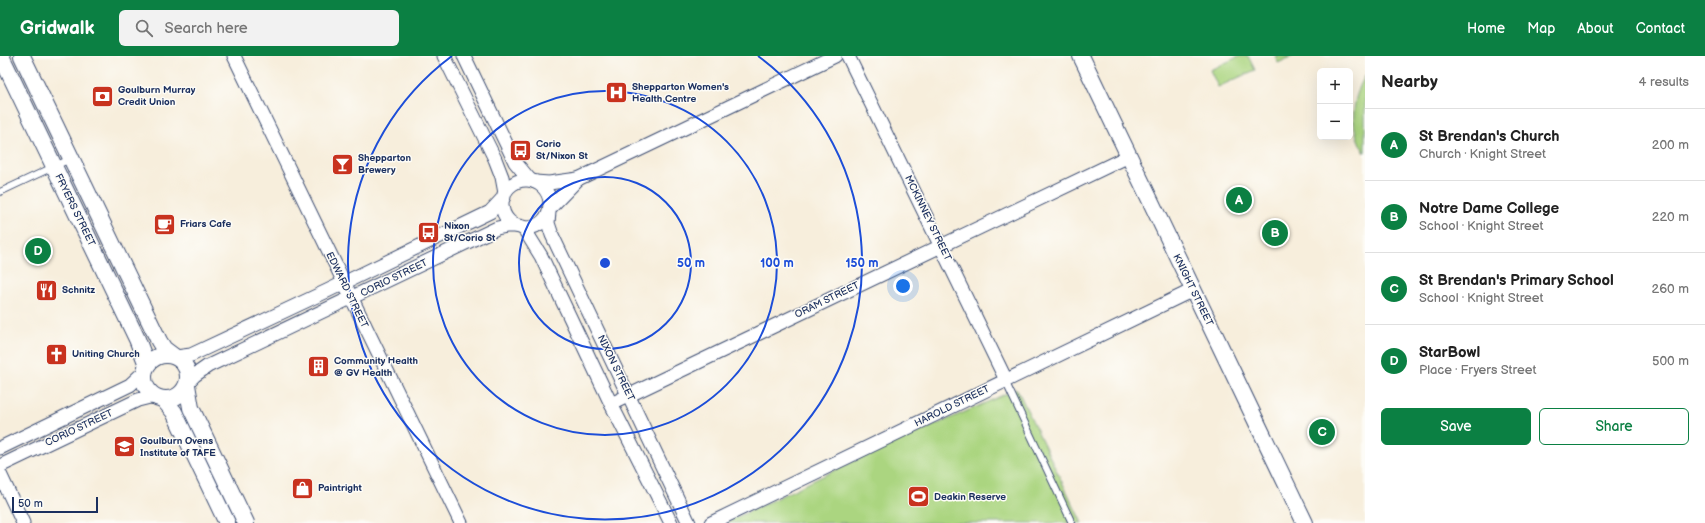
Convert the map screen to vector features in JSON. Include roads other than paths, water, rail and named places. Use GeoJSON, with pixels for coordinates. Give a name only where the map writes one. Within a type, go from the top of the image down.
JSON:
{"type":"FeatureCollection","features":[{"type":"Feature","properties":{"kind":"street","name":"FRYERS STREET"},"geometry":{"type":"LineString","coordinates":[[1,56],[144,352],[146,368]]}},
{"type":"Feature","properties":{"kind":"street","name":"FRYERS STREET"},"geometry":{"type":"LineString","coordinates":[[22,56],[158,341],[164,350],[174,356]]}},
{"type":"Feature","properties":{"kind":"street","name":"EDWARD STREET"},"geometry":{"type":"LineString","coordinates":[[234,56],[343,283],[461,523]]}},
{"type":"Feature","properties":{"kind":"street"},"geometry":{"type":"LineString","coordinates":[[444,56],[502,177],[504,195],[503,206],[505,215],[511,222],[521,227],[531,227],[545,219],[549,210],[550,200],[547,192],[542,186],[532,181],[515,162],[464,56]]}},
{"type":"Feature","properties":{"kind":"street"},"geometry":{"type":"LineString","coordinates":[[504,195],[515,183],[532,181],[548,183],[578,179],[835,56]]}},
{"type":"Feature","properties":{"kind":"street","name":"MCKINNEY STREET"},"geometry":{"type":"LineString","coordinates":[[848,56],[1006,380]]}},
{"type":"Feature","properties":{"kind":"street","name":"KNIGHT STREET"},"geometry":{"type":"LineString","coordinates":[[1081,56],[1305,523]]}},
{"type":"Feature","properties":{"kind":"street","name":"ORAM STREET"},"geometry":{"type":"LineString","coordinates":[[611,404],[1129,156]]}},
{"type":"Feature","properties":{"kind":"street"},"geometry":{"type":"LineString","coordinates":[[549,210],[578,179]]}},
{"type":"Feature","properties":{"kind":"street","name":"CORIO STREET"},"geometry":{"type":"LineString","coordinates":[[174,356],[190,355],[490,212],[504,195]]}},
{"type":"Feature","properties":{"kind":"street","name":"NIXON STREET"},"geometry":{"type":"LineString","coordinates":[[549,210],[548,223],[552,235],[690,523]]}},
{"type":"Feature","properties":{"kind":"street","name":"CORIO STREET"},"geometry":{"type":"LineString","coordinates":[[187,384],[195,375],[208,366],[497,228],[506,226],[521,227]]}},
{"type":"Feature","properties":{"kind":"street","name":"NIXON STREET"},"geometry":{"type":"LineString","coordinates":[[521,227],[542,256],[611,404],[671,523]]}},
{"type":"Feature","properties":{"kind":"street","name":"HAROLD STREET"},"geometry":{"type":"LineString","coordinates":[[711,523],[1193,290]]}},
{"type":"Feature","properties":{"kind":"street"},"geometry":{"type":"LineString","coordinates":[[187,384],[177,396],[171,399],[161,398],[152,394],[147,387],[144,379],[146,368],[158,356],[165,354],[174,356],[185,365],[188,376],[187,384],[191,408],[246,523]]}},
{"type":"Feature","properties":{"kind":"street","name":"CORIO STREET"},"geometry":{"type":"LineString","coordinates":[[0,448],[130,385],[146,368]]}},
{"type":"Feature","properties":{"kind":"street","name":"CORIO STREET"},"geometry":{"type":"LineString","coordinates":[[0,466],[138,400],[150,397],[161,398]]}},
{"type":"Feature","properties":{"kind":"street"},"geometry":{"type":"LineString","coordinates":[[161,398],[176,417],[227,523]]}},
{"type":"Feature","properties":{"kind":"street"},"geometry":{"type":"LineString","coordinates":[[0,474],[23,523]]}},
{"type":"Feature","properties":{"kind":"lane"},"geometry":{"type":"LineString","coordinates":[[0,192],[70,159]]}},
{"type":"Feature","properties":{"kind":"lane"},"geometry":{"type":"LineString","coordinates":[[1006,380],[1072,523]]}},
{"type":"Feature","properties":{"kind":"place","name":"Shepparton Women's Health Centre"},"geometry":{"type":"Point","coordinates":[616,93]}},
{"type":"Feature","properties":{"kind":"place","name":"Goulburn Murray Credit Union"},"geometry":{"type":"Point","coordinates":[103,96]}},
{"type":"Feature","properties":{"kind":"place","name":"Corio St/Nixon St"},"geometry":{"type":"Point","coordinates":[520,150]}},
{"type":"Feature","properties":{"kind":"place","name":"Shepparton Brewery"},"geometry":{"type":"Point","coordinates":[343,164]}},
{"type":"Feature","properties":{"kind":"place","name":"St Brendan's Church"},"geometry":{"type":"Point","coordinates":[1239,200]}},
{"type":"Feature","properties":{"kind":"place","name":"Friars Cafe"},"geometry":{"type":"Point","coordinates":[164,224]}},
{"type":"Feature","properties":{"kind":"place","name":"Nixon St/Corio St"},"geometry":{"type":"Point","coordinates":[429,232]}},
{"type":"Feature","properties":{"kind":"place","name":"Notre Dame College"},"geometry":{"type":"Point","coordinates":[1275,233]}},
{"type":"Feature","properties":{"kind":"place","name":"StarBowl"},"geometry":{"type":"Point","coordinates":[38,251]}},
{"type":"Feature","properties":{"kind":"place","name":"Schnitz"},"geometry":{"type":"Point","coordinates":[47,290]}},
{"type":"Feature","properties":{"kind":"place","name":"Uniting Church"},"geometry":{"type":"Point","coordinates":[57,354]}},
{"type":"Feature","properties":{"kind":"place","name":"Community Health @ GV Health"},"geometry":{"type":"Point","coordinates":[319,367]}},
{"type":"Feature","properties":{"kind":"place","name":"St Brendan's Primary School"},"geometry":{"type":"Point","coordinates":[1322,432]}},
{"type":"Feature","properties":{"kind":"place","name":"Goulburn Ovens Institute of TAFE"},"geometry":{"type":"Point","coordinates":[124,447]}},
{"type":"Feature","properties":{"kind":"place","name":"Paintright"},"geometry":{"type":"Point","coordinates":[303,488]}},
{"type":"Feature","properties":{"kind":"place","name":"Deakin Reserve"},"geometry":{"type":"Point","coordinates":[919,497]}}]}
